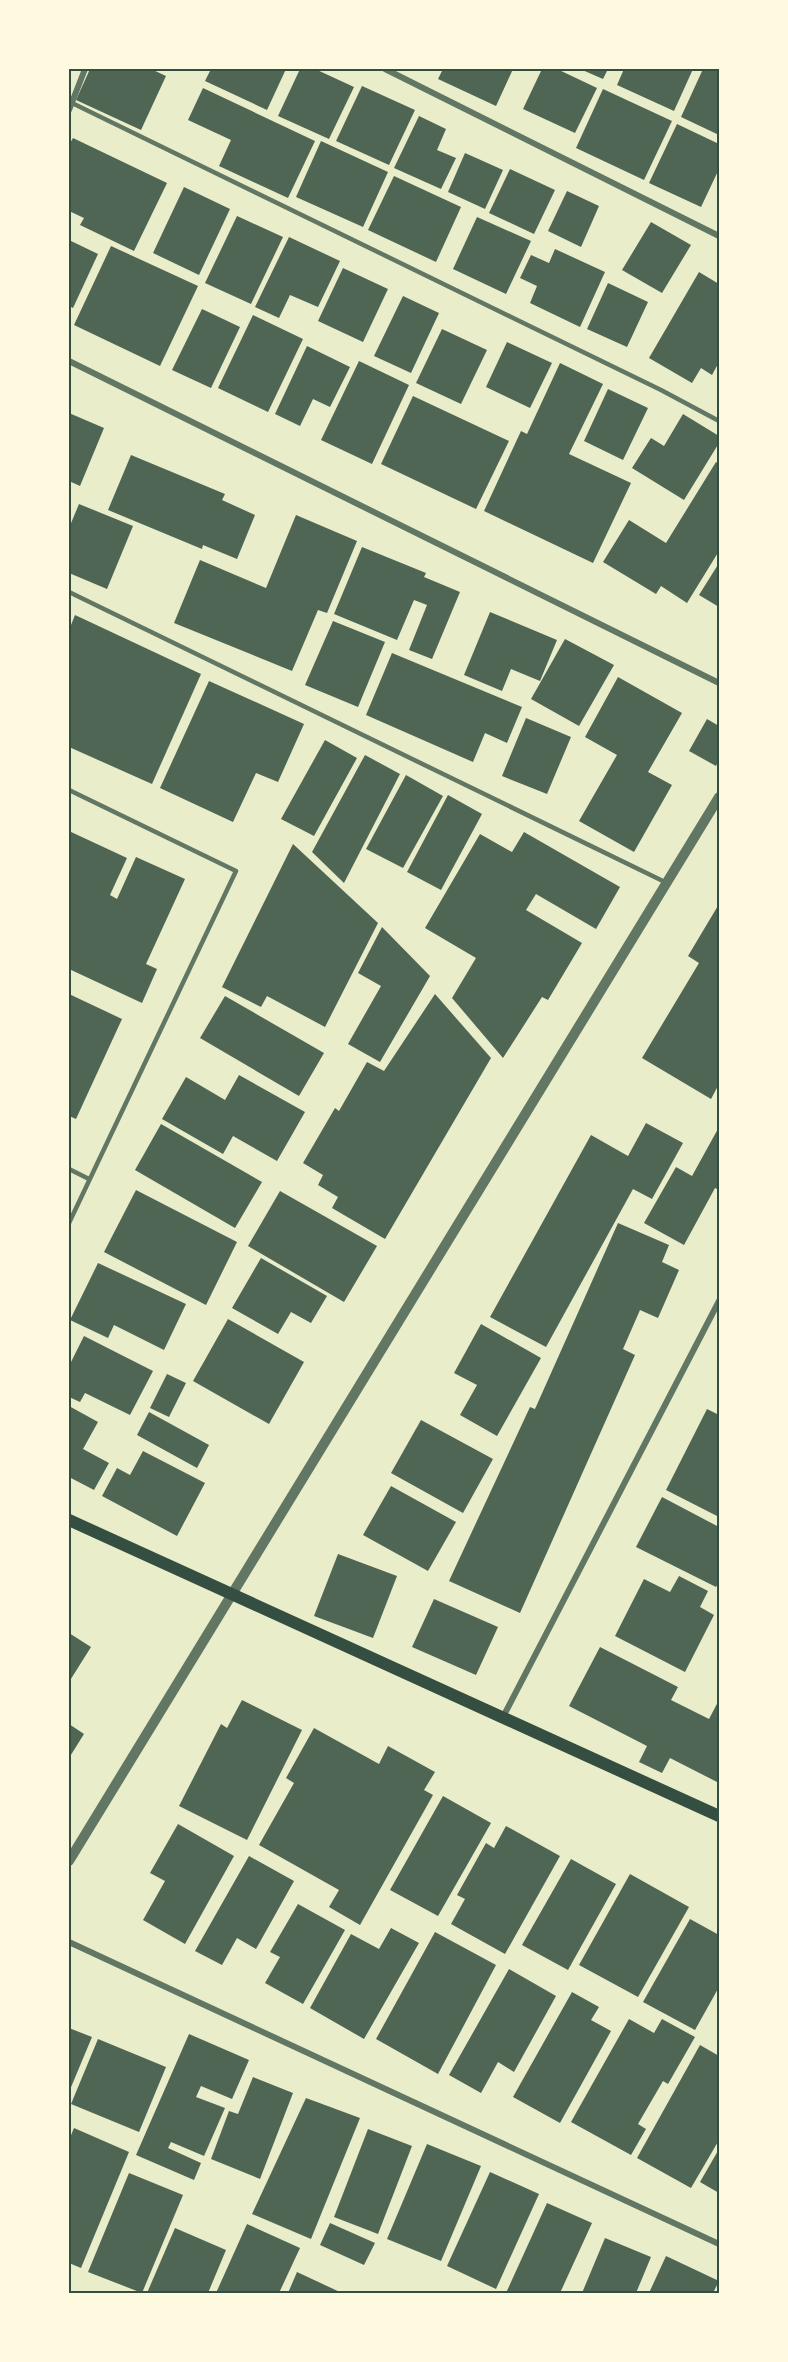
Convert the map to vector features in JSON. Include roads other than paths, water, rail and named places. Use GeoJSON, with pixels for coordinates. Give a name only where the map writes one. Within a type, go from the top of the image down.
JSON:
{"type":"FeatureCollection","features":[{"type":"Feature","properties":{"kind":"main road"},"geometry":{"type":"LineString","coordinates":[[69,1520],[719,1816]]}},
{"type":"Feature","properties":{"kind":"street"},"geometry":{"type":"LineString","coordinates":[[70,107],[85,69]]}},
{"type":"Feature","properties":{"kind":"street"},"geometry":{"type":"LineString","coordinates":[[385,69],[719,236]]}},
{"type":"Feature","properties":{"kind":"street"},"geometry":{"type":"LineString","coordinates":[[69,361],[719,683]]}},
{"type":"Feature","properties":{"kind":"street"},"geometry":{"type":"LineString","coordinates":[[69,1861],[719,797]]}},
{"type":"Feature","properties":{"kind":"street"},"geometry":{"type":"LineString","coordinates":[[503,1718],[719,1301]]}},
{"type":"Feature","properties":{"kind":"street"},"geometry":{"type":"LineString","coordinates":[[69,1942],[719,2244]]}},
{"type":"Feature","properties":{"kind":"lane"},"geometry":{"type":"LineString","coordinates":[[70,107],[661,390],[719,422]]}},
{"type":"Feature","properties":{"kind":"lane"},"geometry":{"type":"LineString","coordinates":[[69,592],[667,883]]}},
{"type":"Feature","properties":{"kind":"lane"},"geometry":{"type":"LineString","coordinates":[[69,790],[237,872],[69,1223]]}},
{"type":"Feature","properties":{"kind":"lane"},"geometry":{"type":"LineString","coordinates":[[69,1169],[89,1179]]}}]}
